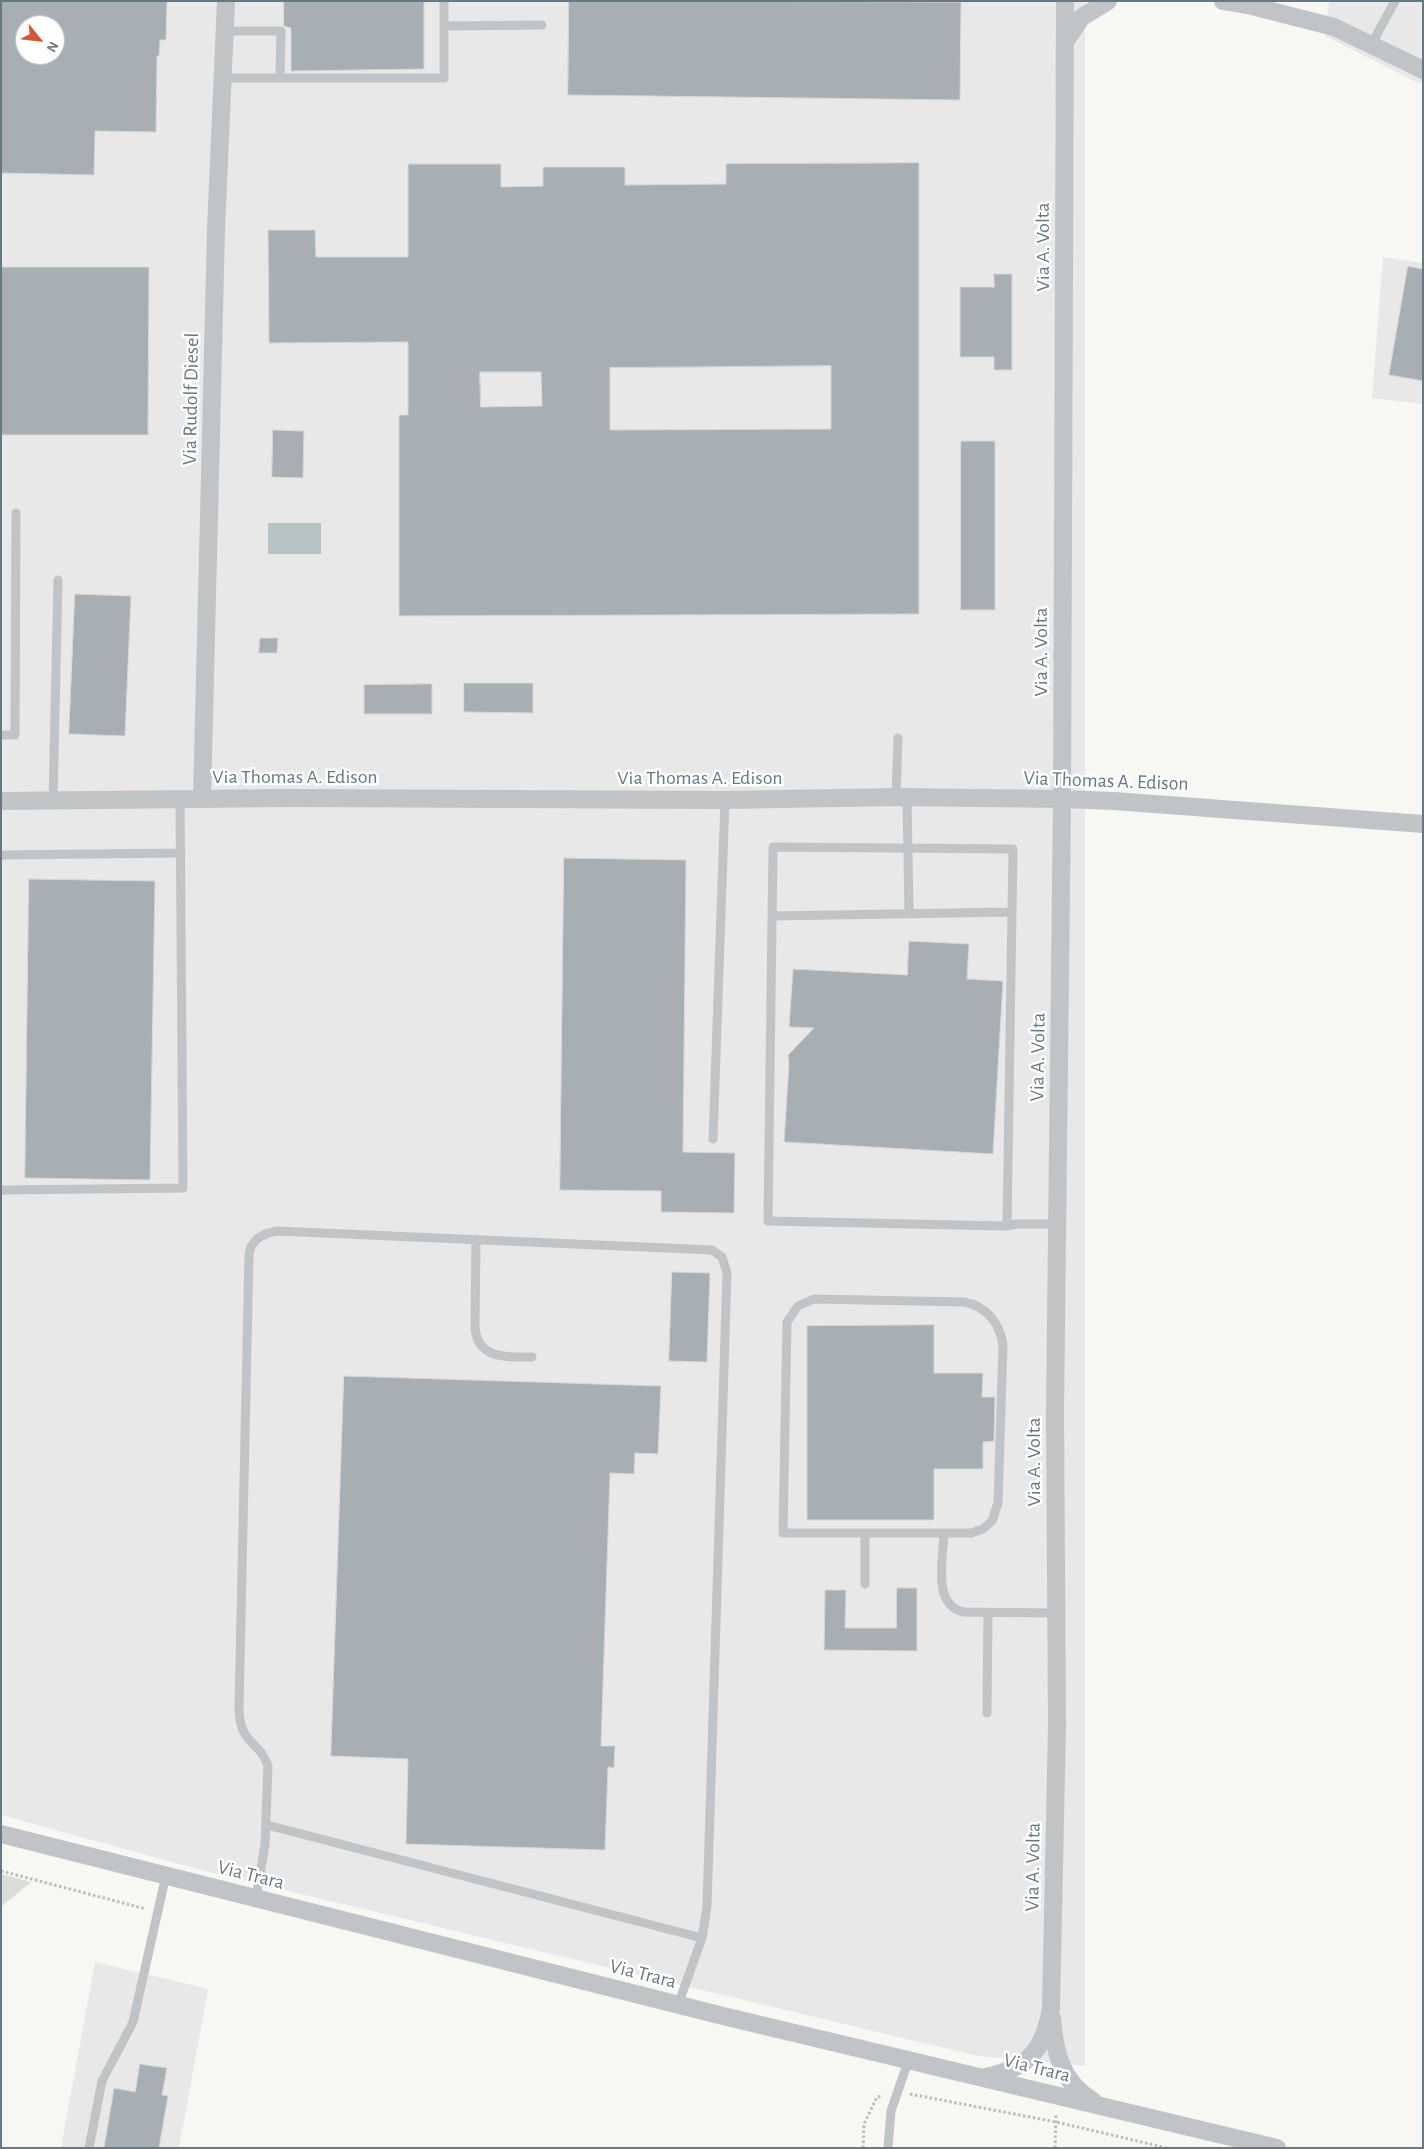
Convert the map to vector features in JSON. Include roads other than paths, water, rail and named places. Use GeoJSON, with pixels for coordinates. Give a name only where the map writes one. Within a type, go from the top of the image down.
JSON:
{"type":"FeatureCollection","features":[{"type":"Feature","properties":{"kind":"street","name":"Via Rudolf Diesel"},"geometry":{"type":"LineString","coordinates":[[202,799],[222,78],[226,1]]}},
{"type":"Feature","properties":{"kind":"street","name":"Via A. Volta"},"geometry":{"type":"LineString","coordinates":[[985,2077],[1007,2072],[1029,2059],[1043,2038],[1051,2008],[1057,1726],[1055,1411],[1062,800],[1065,1]]}},
{"type":"Feature","properties":{"kind":"street"},"geometry":{"type":"LineString","coordinates":[[1065,43],[1082,17],[1108,1]]}},
{"type":"Feature","properties":{"kind":"street"},"geometry":{"type":"LineString","coordinates":[[1223,1],[1252,6],[1334,27],[1423,70]]}},
{"type":"Feature","properties":{"kind":"street","name":"Via Thomas A. Edison"},"geometry":{"type":"LineString","coordinates":[[1,801],[180,799],[725,800],[902,797],[1114,801],[1398,822]]}},
{"type":"Feature","properties":{"kind":"street"},"geometry":{"type":"LineString","coordinates":[[1398,822],[1423,819]]}},
{"type":"Feature","properties":{"kind":"street"},"geometry":{"type":"LineString","coordinates":[[1398,822],[1423,824]]}},
{"type":"Feature","properties":{"kind":"street","name":"Via Trara"},"geometry":{"type":"LineString","coordinates":[[1,1834],[678,2005],[1277,2148]]}},
{"type":"Feature","properties":{"kind":"street"},"geometry":{"type":"LineString","coordinates":[[1051,2008],[1058,2058],[1074,2088],[1093,2100],[1138,2115]]}},
{"type":"Feature","properties":{"kind":"lane"},"geometry":{"type":"LineString","coordinates":[[222,78],[444,78],[444,1]]}},
{"type":"Feature","properties":{"kind":"lane"},"geometry":{"type":"LineString","coordinates":[[1371,45],[1395,1]]}},
{"type":"Feature","properties":{"kind":"lane"},"geometry":{"type":"LineString","coordinates":[[444,26],[542,25]]}},
{"type":"Feature","properties":{"kind":"lane"},"geometry":{"type":"LineString","coordinates":[[224,31],[281,31],[280,78]]}},
{"type":"Feature","properties":{"kind":"lane"},"geometry":{"type":"LineString","coordinates":[[1,735],[15,735],[16,513]]}},
{"type":"Feature","properties":{"kind":"lane"},"geometry":{"type":"LineString","coordinates":[[53,801],[58,580]]}},
{"type":"Feature","properties":{"kind":"lane"},"geometry":{"type":"LineString","coordinates":[[898,738],[907,848],[909,914]]}},
{"type":"Feature","properties":{"kind":"lane"},"geometry":{"type":"LineString","coordinates":[[1,1190],[184,1188],[180,799]]}},
{"type":"Feature","properties":{"kind":"lane"},"geometry":{"type":"LineString","coordinates":[[713,1139],[725,800]]}},
{"type":"Feature","properties":{"kind":"lane"},"geometry":{"type":"LineString","coordinates":[[1007,1226],[1013,849],[773,847],[768,1221],[1007,1226],[1016,1224],[1058,1224]]}},
{"type":"Feature","properties":{"kind":"lane"},"geometry":{"type":"LineString","coordinates":[[1,855],[181,853]]}},
{"type":"Feature","properties":{"kind":"lane"},"geometry":{"type":"LineString","coordinates":[[772,916],[1012,912]]}},
{"type":"Feature","properties":{"kind":"lane"},"geometry":{"type":"LineString","coordinates":[[256,1898],[264,1855],[268,1766],[263,1754],[242,1731],[238,1708],[250,1249],[256,1238],[277,1232],[704,1248],[718,1253],[724,1262],[726,1283],[708,1906],[702,1938],[678,2005]]}},
{"type":"Feature","properties":{"kind":"lane"},"geometry":{"type":"LineString","coordinates":[[476,1239],[475,1328],[478,1343],[482,1349],[496,1355],[532,1357]]}},
{"type":"Feature","properties":{"kind":"lane"},"geometry":{"type":"LineString","coordinates":[[814,1299],[964,1302],[980,1307],[996,1325],[1003,1345],[997,1509],[992,1520],[978,1532],[944,1534],[783,1533],[787,1322],[798,1306],[814,1299]]}},
{"type":"Feature","properties":{"kind":"lane"},"geometry":{"type":"LineString","coordinates":[[864,1584],[865,1534]]}},
{"type":"Feature","properties":{"kind":"lane"},"geometry":{"type":"LineString","coordinates":[[944,1534],[943,1590],[946,1601],[959,1611],[1056,1613]]}},
{"type":"Feature","properties":{"kind":"lane"},"geometry":{"type":"LineString","coordinates":[[987,1713],[988,1612]]}},
{"type":"Feature","properties":{"kind":"lane"},"geometry":{"type":"LineString","coordinates":[[266,1825],[702,1938]]}},
{"type":"Feature","properties":{"kind":"lane"},"geometry":{"type":"LineString","coordinates":[[89,2148],[102,2082],[133,2022],[166,1875]]}},
{"type":"Feature","properties":{"kind":"lane"},"geometry":{"type":"LineString","coordinates":[[888,2148],[891,2111],[909,2059]]}}]}
